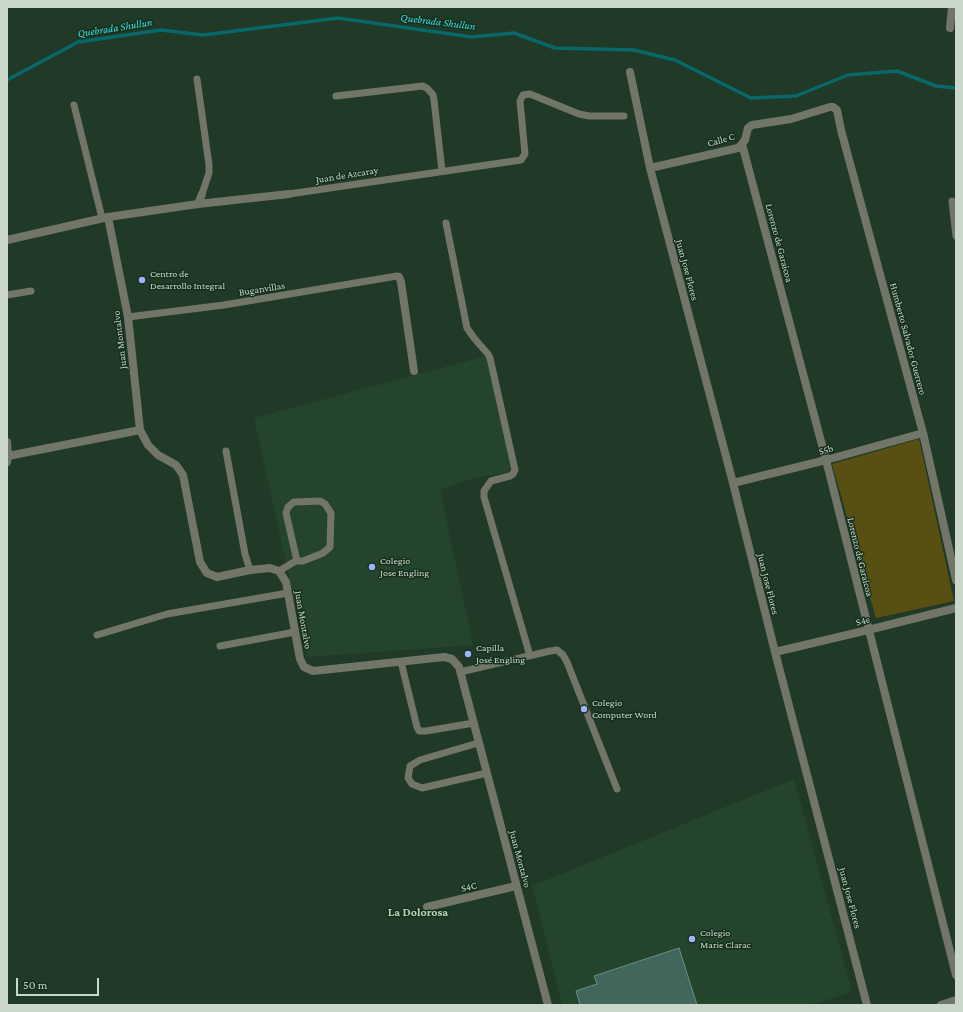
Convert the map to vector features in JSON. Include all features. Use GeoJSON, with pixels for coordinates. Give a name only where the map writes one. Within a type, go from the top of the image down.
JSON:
{"type":"FeatureCollection","features":[{"type":"Feature","properties":{"kind":"street"},"geometry":{"type":"LineString","coordinates":[[950,28],[952,7]]}},
{"type":"Feature","properties":{"kind":"street","name":"Juan Jose Flores"},"geometry":{"type":"LineString","coordinates":[[630,72],[650,168],[867,1005]]}},
{"type":"Feature","properties":{"kind":"street","name":"Calle C"},"geometry":{"type":"LineString","coordinates":[[650,168],[738,148],[745,140],[748,128],[752,125],[791,119],[833,107]]}},
{"type":"Feature","properties":{"kind":"street","name":"Humberto Salvador Guerrero"},"geometry":{"type":"LineString","coordinates":[[833,107],[837,110],[923,432],[956,580]]}},
{"type":"Feature","properties":{"kind":"street","name":"Lorenzo de Garaicoa"},"geometry":{"type":"LineString","coordinates":[[742,144],[826,460],[956,975]]}},
{"type":"Feature","properties":{"kind":"street"},"geometry":{"type":"LineString","coordinates":[[198,204],[202,194]]}},
{"type":"Feature","properties":{"kind":"street","name":"Juan de Azcaray"},"geometry":{"type":"LineString","coordinates":[[7,240],[105,217],[198,204],[289,194]]}},
{"type":"Feature","properties":{"kind":"street","name":"Juan Montalvo"},"geometry":{"type":"LineString","coordinates":[[105,217],[128,317],[140,430],[148,445],[158,455],[176,465],[183,475],[200,562],[207,573],[217,577],[250,570],[270,568],[279,571],[286,582],[300,659],[304,666],[313,671],[444,657],[452,660],[459,667],[548,1005]]}},
{"type":"Feature","properties":{"kind":"street"},"geometry":{"type":"LineString","coordinates":[[399,277],[414,371]]}},
{"type":"Feature","properties":{"kind":"street"},"geometry":{"type":"LineString","coordinates":[[7,442],[8,459],[140,430]]}},
{"type":"Feature","properties":{"kind":"street","name":"S5b"},"geometry":{"type":"LineString","coordinates":[[733,484],[826,460],[923,432]]}},
{"type":"Feature","properties":{"kind":"street","name":"S4e"},"geometry":{"type":"LineString","coordinates":[[775,652],[956,608]]}},
{"type":"Feature","properties":{"kind":"street","name":"S4C"},"geometry":{"type":"LineString","coordinates":[[427,907],[516,886]]}},
{"type":"Feature","properties":{"kind":"street"},"geometry":{"type":"LineString","coordinates":[[941,1005],[956,1000]]}},
{"type":"Feature","properties":{"kind":"lane"},"geometry":{"type":"LineString","coordinates":[[197,79],[210,173],[202,194]]}},
{"type":"Feature","properties":{"kind":"lane"},"geometry":{"type":"LineString","coordinates":[[336,96],[423,86],[428,89],[433,95],[434,100],[442,171]]}},
{"type":"Feature","properties":{"kind":"lane","name":"Juan de Azcaray"},"geometry":{"type":"LineString","coordinates":[[289,194],[521,160],[525,154],[520,101],[523,95],[530,94],[579,114],[589,116],[624,116]]}},
{"type":"Feature","properties":{"kind":"lane"},"geometry":{"type":"LineString","coordinates":[[74,105],[105,217]]}},
{"type":"Feature","properties":{"kind":"lane"},"geometry":{"type":"LineString","coordinates":[[952,201],[956,236]]}},
{"type":"Feature","properties":{"kind":"lane"},"geometry":{"type":"LineString","coordinates":[[446,223],[467,328],[490,358],[514,465],[513,474],[491,482],[484,491],[484,497],[530,656]]}},
{"type":"Feature","properties":{"kind":"lane","name":"Buganvillas"},"geometry":{"type":"LineString","coordinates":[[128,317],[224,305],[397,276],[399,277]]}},
{"type":"Feature","properties":{"kind":"lane"},"geometry":{"type":"LineString","coordinates":[[7,295],[31,291]]}},
{"type":"Feature","properties":{"kind":"lane"},"geometry":{"type":"LineString","coordinates":[[226,451],[244,554],[250,570]]}},
{"type":"Feature","properties":{"kind":"lane"},"geometry":{"type":"LineString","coordinates":[[279,571],[294,562],[303,561],[324,553],[330,547],[331,513],[325,504],[320,501],[294,502],[288,508],[286,513],[297,561]]}},
{"type":"Feature","properties":{"kind":"lane"},"geometry":{"type":"LineString","coordinates":[[96,635],[167,614],[288,593]]}},
{"type":"Feature","properties":{"kind":"lane"},"geometry":{"type":"LineString","coordinates":[[220,646],[295,632]]}},
{"type":"Feature","properties":{"kind":"lane"},"geometry":{"type":"LineString","coordinates":[[460,672],[557,650],[563,655],[570,670],[617,789]]}},
{"type":"Feature","properties":{"kind":"lane"},"geometry":{"type":"LineString","coordinates":[[401,662],[419,731],[474,722]]}},
{"type":"Feature","properties":{"kind":"lane"},"geometry":{"type":"LineString","coordinates":[[478,743],[420,760],[410,766],[408,778],[412,784],[422,788],[487,773]]}},
{"type":"Feature","properties":{"kind":"shaded area","name":"Colegio Jose Engling"},"geometry":{"type":"Polygon","coordinates":[[[486,356],[513,471],[470,479],[440,490],[473,645],[307,657],[254,418],[486,356]]]}},
{"type":"Feature","properties":{"kind":"shaded area"},"geometry":{"type":"Polygon","coordinates":[[[919,439],[954,601],[876,618],[832,464],[919,439]]]}},
{"type":"Feature","properties":{"kind":"shaded area","name":"Colegio Marie Clarac"},"geometry":{"type":"Polygon","coordinates":[[[794,779],[852,992],[811,1005],[562,1005],[532,886],[794,779]]]}},
{"type":"Feature","properties":{"kind":"building"},"geometry":{"type":"Polygon","coordinates":[[[679,948],[697,1005],[580,1005],[576,991],[597,984],[594,976],[679,948]]]}},
{"type":"Feature","properties":{"kind":"waterway","name":"Quebrada Shullun"},"geometry":{"type":"LineString","coordinates":[[7,80],[78,42],[161,30],[203,35],[338,18],[472,37],[514,33],[555,48],[634,50],[675,60],[751,98],[796,96],[848,75],[897,71],[936,86],[956,88]]}},
{"type":"Feature","properties":{"kind":"place","name":"Centro de Desarrollo Integral"},"geometry":{"type":"Point","coordinates":[142,280]}},
{"type":"Feature","properties":{"kind":"place","name":"Colegio Jose Engling"},"geometry":{"type":"Point","coordinates":[372,567]}},
{"type":"Feature","properties":{"kind":"place","name":"Capilla José Engling"},"geometry":{"type":"Point","coordinates":[468,654]}},
{"type":"Feature","properties":{"kind":"place","name":"Colegio Computer Word"},"geometry":{"type":"Point","coordinates":[584,709]}},
{"type":"Feature","properties":{"kind":"place","name":"Colegio Marie Clarac"},"geometry":{"type":"Point","coordinates":[692,939]}},
{"type":"Feature","properties":{"kind":"district","name":"La Dolorosa"},"geometry":{"type":"Point","coordinates":[418,912]}}]}
